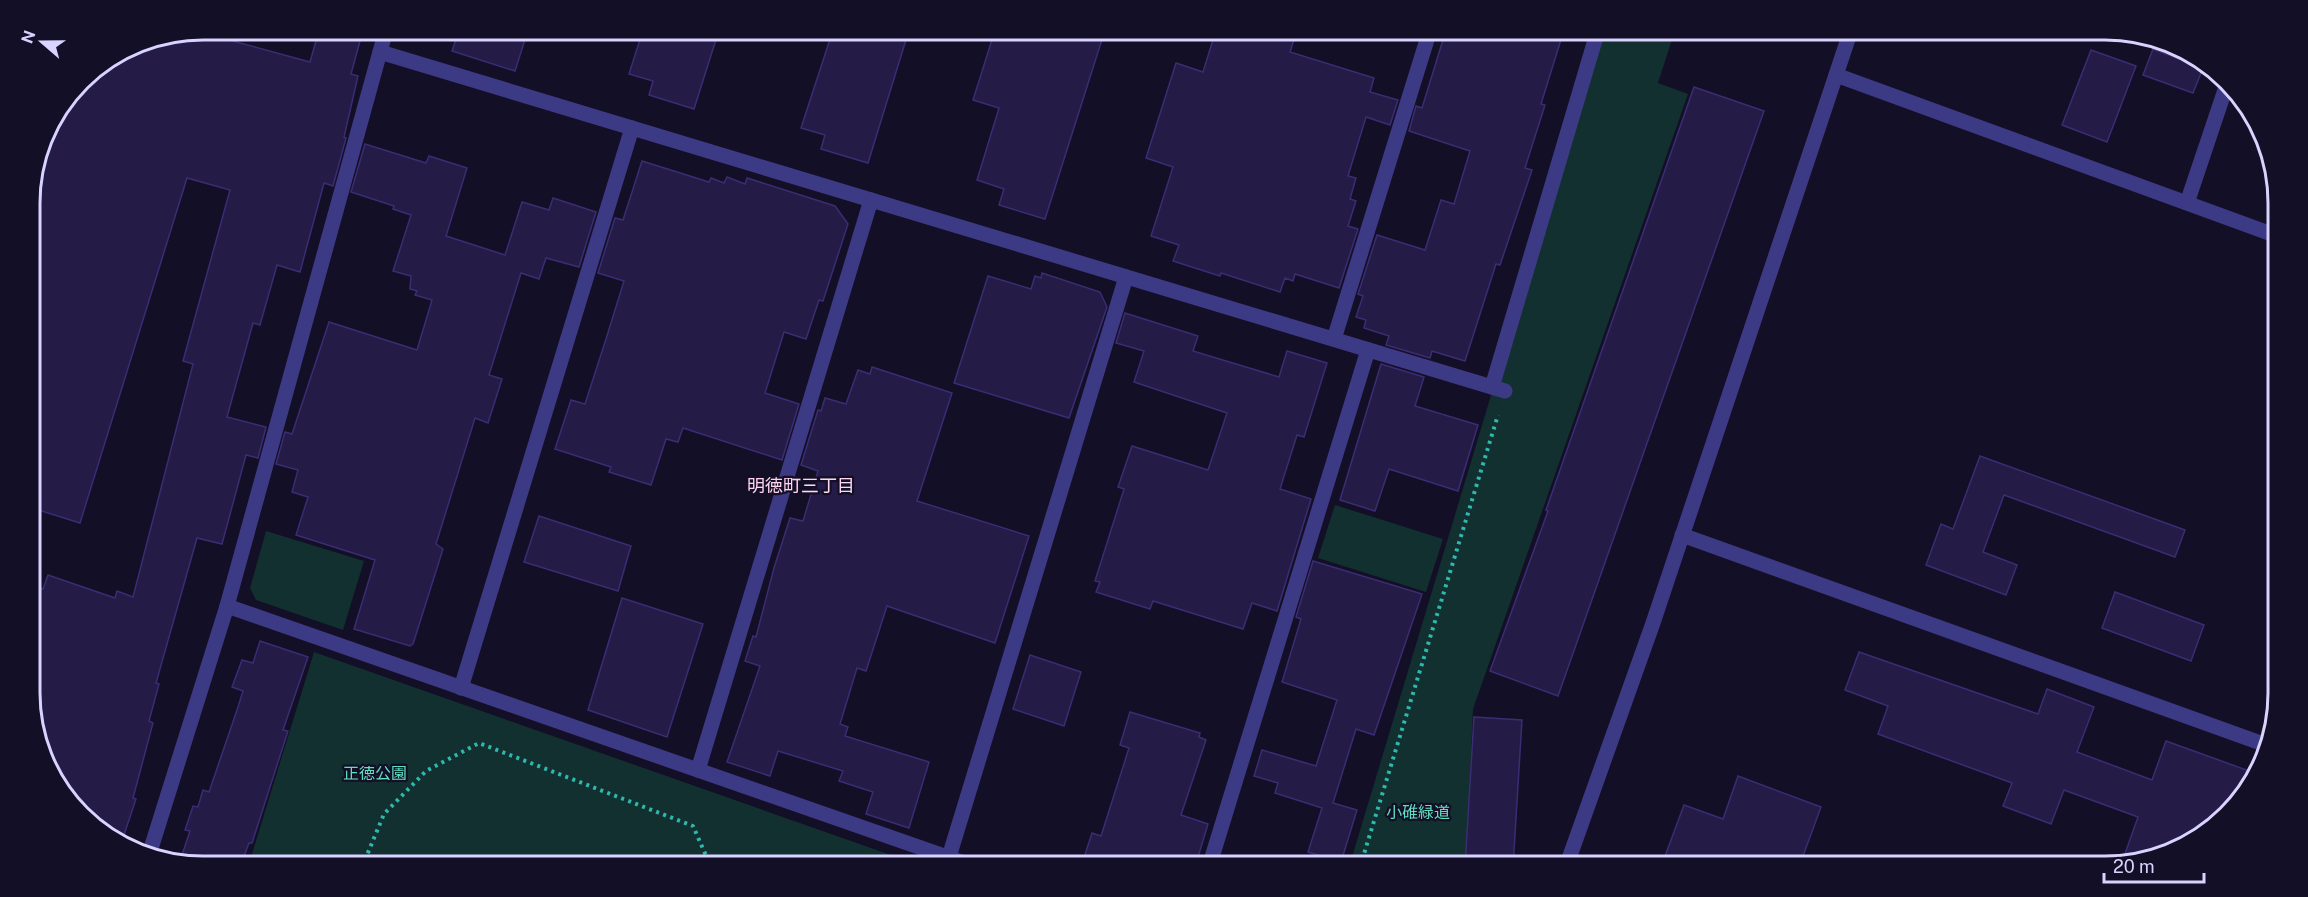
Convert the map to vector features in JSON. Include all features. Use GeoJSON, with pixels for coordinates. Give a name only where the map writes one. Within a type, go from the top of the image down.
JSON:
{"type":"FeatureCollection","features":[{"type":"Feature","properties":{"kind":"street"},"geometry":{"type":"LineString","coordinates":[[1334,339],[1427,40]]}},
{"type":"Feature","properties":{"kind":"street"},"geometry":{"type":"LineString","coordinates":[[380,52],[1499,389],[1595,40]]}},
{"type":"Feature","properties":{"kind":"street"},"geometry":{"type":"LineString","coordinates":[[1570,856],[1682,536],[1848,40]]}},
{"type":"Feature","properties":{"kind":"street"},"geometry":{"type":"LineString","coordinates":[[151,848],[227,606],[383,41]]}},
{"type":"Feature","properties":{"kind":"street"},"geometry":{"type":"LineString","coordinates":[[1836,75],[2268,233]]}},
{"type":"Feature","properties":{"kind":"street"},"geometry":{"type":"LineString","coordinates":[[2187,203],[2224,93]]}},
{"type":"Feature","properties":{"kind":"street"},"geometry":{"type":"LineString","coordinates":[[461,688],[632,128]]}},
{"type":"Feature","properties":{"kind":"street"},"geometry":{"type":"LineString","coordinates":[[698,770],[871,200]]}},
{"type":"Feature","properties":{"kind":"street"},"geometry":{"type":"LineString","coordinates":[[949,856],[1126,277]]}},
{"type":"Feature","properties":{"kind":"street"},"geometry":{"type":"LineString","coordinates":[[1212,856],[1368,350]]}},
{"type":"Feature","properties":{"kind":"street"},"geometry":{"type":"LineString","coordinates":[[1682,536],[2260,743]]}},
{"type":"Feature","properties":{"kind":"street"},"geometry":{"type":"LineString","coordinates":[[227,606],[946,856]]}},
{"type":"Feature","properties":{"kind":"path"},"geometry":{"type":"LineString","coordinates":[[1363,856],[1499,389]]}},
{"type":"Feature","properties":{"kind":"path"},"geometry":{"type":"LineString","coordinates":[[367,856],[384,814],[426,771],[478,742],[693,826],[706,856]]}},
{"type":"Feature","properties":{"kind":"green space","name":"小碓緑道"},"geometry":{"type":"Polygon","coordinates":[[[1598,40],[1672,40],[1658,83],[1688,94],[1473,709],[1466,856],[1352,856],[1598,40]]]}},
{"type":"Feature","properties":{"kind":"green space"},"geometry":{"type":"Polygon","coordinates":[[[1335,505],[1443,539],[1426,592],[1318,558],[1335,505]]]}},
{"type":"Feature","properties":{"kind":"green space"},"geometry":{"type":"Polygon","coordinates":[[[266,531],[364,561],[343,630],[256,600],[250,588],[266,531]]]}},
{"type":"Feature","properties":{"kind":"green space","name":"正徳公園"},"geometry":{"type":"Polygon","coordinates":[[[314,652],[894,856],[251,856],[314,652]]]}},
{"type":"Feature","properties":{"kind":"building"},"geometry":{"type":"Polygon","coordinates":[[[1213,40],[1294,40],[1290,52],[1374,78],[1370,92],[1398,100],[1390,125],[1366,117],[1348,176],[1356,178],[1350,199],[1356,201],[1348,226],[1358,229],[1339,288],[1295,274],[1293,281],[1285,278],[1280,292],[1221,273],[1220,276],[1173,261],[1179,245],[1151,236],[1173,167],[1146,158],[1176,63],[1203,72],[1213,40]]]}},
{"type":"Feature","properties":{"kind":"building"},"geometry":{"type":"Polygon","coordinates":[[[1443,40],[1561,40],[1541,104],[1545,105],[1525,168],[1532,170],[1500,265],[1496,264],[1465,361],[1432,351],[1430,358],[1386,345],[1389,336],[1364,328],[1366,320],[1356,317],[1363,296],[1358,294],[1377,235],[1425,250],[1441,200],[1454,204],[1470,151],[1409,131],[1416,106],[1422,108],[1443,40]]]}},
{"type":"Feature","properties":{"kind":"building"},"geometry":{"type":"Polygon","coordinates":[[[193,41],[233,41],[310,62],[316,41],[360,41],[351,74],[358,76],[344,137],[346,138],[333,186],[324,183],[300,272],[277,265],[260,325],[253,323],[227,417],[266,427],[258,458],[246,455],[222,544],[197,538],[156,683],[159,684],[149,721],[153,723],[133,798],[136,799],[124,835],[96,816],[81,801],[68,784],[49,746],[40,693],[40,588],[43,589],[48,575],[115,598],[117,591],[133,597],[193,364],[183,361],[230,190],[187,178],[80,523],[40,511],[41,193],[49,151],[68,113],[88,88],[104,74],[122,62],[151,49],[193,41]]]}},
{"type":"Feature","properties":{"kind":"building"},"geometry":{"type":"Polygon","coordinates":[[[455,41],[525,41],[515,71],[452,51],[455,41]]]}},
{"type":"Feature","properties":{"kind":"building"},"geometry":{"type":"Polygon","coordinates":[[[640,41],[716,41],[694,109],[649,95],[653,81],[629,74],[640,41]]]}},
{"type":"Feature","properties":{"kind":"building"},"geometry":{"type":"Polygon","coordinates":[[[830,41],[906,41],[868,163],[821,149],[825,135],[801,128],[830,41]]]}},
{"type":"Feature","properties":{"kind":"building"},"geometry":{"type":"Polygon","coordinates":[[[992,41],[1102,41],[1045,219],[999,205],[1004,189],[977,180],[999,108],[973,100],[992,41]]]}},
{"type":"Feature","properties":{"kind":"building"},"geometry":{"type":"Polygon","coordinates":[[[2153,49],[2180,59],[2201,73],[2193,93],[2143,75],[2153,49]]]}},
{"type":"Feature","properties":{"kind":"building"},"geometry":{"type":"Polygon","coordinates":[[[2091,50],[2136,66],[2107,142],[2062,125],[2091,50]]]}},
{"type":"Feature","properties":{"kind":"building"},"geometry":{"type":"Polygon","coordinates":[[[1694,87],[1764,111],[1558,696],[1490,671],[1548,511],[1546,510],[1694,87]]]}},
{"type":"Feature","properties":{"kind":"building"},"geometry":{"type":"Polygon","coordinates":[[[365,144],[426,163],[429,156],[467,168],[446,236],[505,255],[522,202],[549,210],[553,198],[596,212],[579,267],[546,258],[539,279],[521,273],[489,375],[502,379],[488,423],[475,418],[436,544],[443,549],[413,644],[410,646],[354,629],[375,560],[296,535],[308,497],[292,492],[298,470],[276,464],[285,432],[292,434],[329,322],[417,350],[432,300],[415,295],[417,291],[410,289],[411,276],[393,271],[411,215],[393,209],[394,206],[351,192],[365,144]]]}},
{"type":"Feature","properties":{"kind":"building"},"geometry":{"type":"Polygon","coordinates":[[[642,161],[709,182],[711,178],[724,183],[727,177],[745,184],[747,178],[835,206],[848,224],[823,301],[819,300],[806,339],[784,332],[765,393],[799,404],[782,460],[683,428],[678,442],[666,439],[651,485],[609,472],[611,467],[555,449],[571,400],[585,404],[624,281],[598,273],[615,218],[623,220],[642,161]]]}},
{"type":"Feature","properties":{"kind":"building"},"geometry":{"type":"Polygon","coordinates":[[[1042,273],[1100,292],[1107,307],[1069,418],[954,383],[988,276],[1031,289],[1035,276],[1041,278],[1042,273]]]}},
{"type":"Feature","properties":{"kind":"building"},"geometry":{"type":"Polygon","coordinates":[[[1125,313],[1198,336],[1193,351],[1279,377],[1287,351],[1327,363],[1304,437],[1297,435],[1280,489],[1311,499],[1277,611],[1252,603],[1243,629],[1153,601],[1150,609],[1096,592],[1100,582],[1095,581],[1124,489],[1118,487],[1132,446],[1208,470],[1227,413],[1134,382],[1144,351],[1116,343],[1125,313]]]}},
{"type":"Feature","properties":{"kind":"building"},"geometry":{"type":"Polygon","coordinates":[[[1381,364],[1424,377],[1415,406],[1478,425],[1458,491],[1389,469],[1375,511],[1340,500],[1381,364]]]}},
{"type":"Feature","properties":{"kind":"building"},"geometry":{"type":"Polygon","coordinates":[[[872,367],[952,393],[917,501],[1029,536],[995,643],[887,606],[866,671],[857,668],[840,724],[848,727],[845,736],[929,762],[909,828],[866,814],[873,792],[839,781],[843,771],[778,751],[770,776],[727,762],[760,666],[745,661],[753,636],[756,637],[774,568],[790,518],[803,521],[818,471],[801,465],[818,410],[821,411],[825,398],[846,404],[858,370],[870,374],[872,367]]]}},
{"type":"Feature","properties":{"kind":"building"},"geometry":{"type":"Polygon","coordinates":[[[1980,456],[2185,530],[2175,557],[2004,495],[1983,552],[2017,565],[2006,595],[1926,565],[1941,524],[1953,529],[1980,456]]]}},
{"type":"Feature","properties":{"kind":"building"},"geometry":{"type":"Polygon","coordinates":[[[539,516],[631,546],[618,591],[524,562],[539,516]]]}},
{"type":"Feature","properties":{"kind":"building"},"geometry":{"type":"Polygon","coordinates":[[[1313,561],[1422,594],[1374,735],[1356,729],[1333,803],[1357,810],[1343,856],[1321,856],[1308,852],[1322,808],[1275,793],[1278,783],[1254,776],[1262,750],[1316,766],[1337,700],[1282,682],[1301,619],[1296,617],[1313,561]]]}},
{"type":"Feature","properties":{"kind":"building"},"geometry":{"type":"Polygon","coordinates":[[[2115,592],[2204,625],[2191,661],[2102,628],[2115,592]]]}},
{"type":"Feature","properties":{"kind":"building"},"geometry":{"type":"Polygon","coordinates":[[[622,598],[703,624],[667,737],[588,710],[622,598]]]}},
{"type":"Feature","properties":{"kind":"building"},"geometry":{"type":"Polygon","coordinates":[[[260,641],[308,657],[283,730],[288,731],[252,843],[249,843],[244,856],[182,854],[190,831],[185,830],[193,806],[198,807],[203,790],[209,792],[243,691],[232,687],[242,660],[253,663],[260,641]]]}},
{"type":"Feature","properties":{"kind":"building"},"geometry":{"type":"Polygon","coordinates":[[[1859,652],[2038,714],[2047,689],[2094,707],[2077,752],[2152,780],[2166,741],[2248,770],[2234,793],[2204,823],[2167,844],[2147,851],[2125,855],[2138,817],[2064,790],[2051,824],[2003,806],[2012,783],[1878,734],[1888,706],[1845,690],[1859,652]]]}},
{"type":"Feature","properties":{"kind":"building"},"geometry":{"type":"Polygon","coordinates":[[[1030,655],[1081,672],[1064,726],[1013,709],[1030,655]]]}},
{"type":"Feature","properties":{"kind":"building"},"geometry":{"type":"Polygon","coordinates":[[[1130,712],[1200,733],[1199,737],[1206,740],[1181,815],[1208,824],[1198,856],[1085,856],[1092,833],[1101,836],[1129,748],[1120,745],[1130,712]]]}},
{"type":"Feature","properties":{"kind":"building"},"geometry":{"type":"Polygon","coordinates":[[[1474,717],[1522,720],[1514,856],[1466,856],[1474,717]]]}},
{"type":"Feature","properties":{"kind":"building"},"geometry":{"type":"Polygon","coordinates":[[[1738,776],[1821,807],[1803,856],[1665,856],[1684,805],[1723,819],[1738,776]]]}},
{"type":"Feature","properties":{"kind":"district","name":"明徳町三丁目"},"geometry":{"type":"Point","coordinates":[801,486]}}]}
